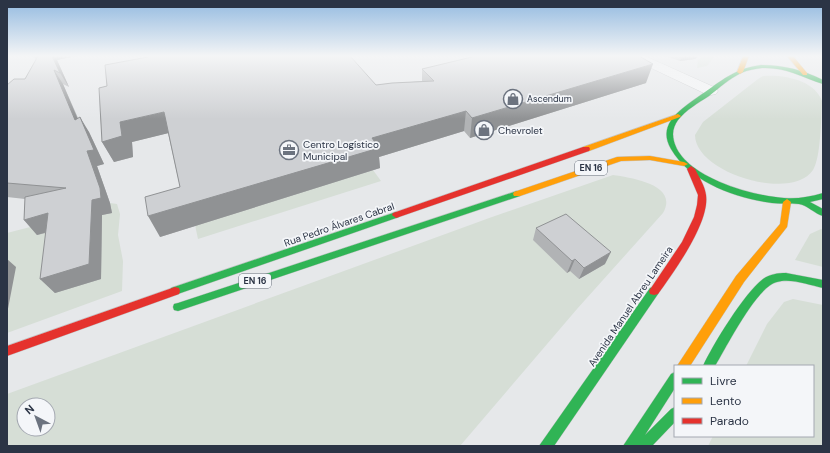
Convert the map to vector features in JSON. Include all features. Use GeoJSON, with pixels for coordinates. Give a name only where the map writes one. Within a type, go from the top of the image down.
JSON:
{"type":"FeatureCollection","features":[{"type":"Feature","properties":{"kind":"main road","name":"EN 16"},"geometry":{"type":"LineString","coordinates":[[732,77],[678,116],[671,125],[669,136],[675,151],[688,166],[714,182],[736,192],[760,198],[787,202],[803,202],[823,196]]}},
{"type":"Feature","properties":{"kind":"main road","name":"Rua Pedro Álvares Cabral"},"geometry":{"type":"LineString","coordinates":[[7,351],[66,329],[576,154],[678,116]]}},
{"type":"Feature","properties":{"kind":"main road","name":"EN 16"},"geometry":{"type":"LineString","coordinates":[[172,308],[620,159],[650,158],[688,166]]}},
{"type":"Feature","properties":{"kind":"main road","name":"Avenida Manuel Abreu Lameira"},"geometry":{"type":"LineString","coordinates":[[546,446],[670,269],[697,222],[702,208],[702,196],[698,183],[688,166]]}},
{"type":"Feature","properties":{"kind":"main road"},"geometry":{"type":"LineString","coordinates":[[684,365],[740,279],[784,225],[787,202]]}},
{"type":"Feature","properties":{"kind":"main road"},"geometry":{"type":"LineString","coordinates":[[803,202],[823,213]]}},
{"type":"Feature","properties":{"kind":"main road"},"geometry":{"type":"LineString","coordinates":[[710,365],[755,293],[769,280],[791,277],[823,284]]}},
{"type":"Feature","properties":{"kind":"main road"},"geometry":{"type":"LineString","coordinates":[[630,446],[674,380]]}},
{"type":"Feature","properties":{"kind":"main road"},"geometry":{"type":"LineString","coordinates":[[643,446],[674,414]]}},
{"type":"Feature","properties":{"kind":"street"},"geometry":{"type":"LineString","coordinates":[[681,77],[711,91]]}},
{"type":"Feature","properties":{"kind":"shaded area"},"geometry":{"type":"Polygon","coordinates":[[[761,77],[789,77],[806,83],[813,88],[822,101],[820,137],[816,164],[813,170],[802,179],[786,183],[766,183],[746,179],[727,171],[710,161],[699,149],[695,135],[703,122],[761,77]]]}},
{"type":"Feature","properties":{"kind":"shaded area"},"geometry":{"type":"Polygon","coordinates":[[[373,170],[381,181],[198,239],[195,225],[373,170]]]}},
{"type":"Feature","properties":{"kind":"shaded area"},"geometry":{"type":"Polygon","coordinates":[[[613,175],[632,178],[652,185],[659,189],[665,196],[666,203],[663,213],[577,309],[460,446],[7,446],[7,394],[492,217],[613,175]]]}},
{"type":"Feature","properties":{"kind":"shaded area"},"geometry":{"type":"Polygon","coordinates":[[[110,203],[117,204],[120,214],[118,235],[123,261],[122,291],[7,333],[7,233],[110,203]]]}},
{"type":"Feature","properties":{"kind":"shaded area"},"geometry":{"type":"Polygon","coordinates":[[[821,229],[823,230],[823,267],[795,260],[810,234],[821,229]]]}},
{"type":"Feature","properties":{"kind":"shaded area"},"geometry":{"type":"Polygon","coordinates":[[[793,299],[823,305],[823,446],[708,446],[712,437],[814,437],[814,365],[746,365],[767,324],[784,302],[793,299]]]}},
{"type":"Feature","properties":{"kind":"building"},"geometry":{"type":"Polygon","coordinates":[[[26,77],[57,77],[75,120],[80,117],[94,150],[87,151],[100,188],[101,198],[92,200],[89,264],[40,279],[48,213],[24,220],[25,197],[66,188],[7,183],[7,85],[14,79],[25,79],[26,77]]]}},
{"type":"Feature","properties":{"kind":"building","name":"Centro Logístico Municipal"},"geometry":{"type":"Polygon","coordinates":[[[106,77],[369,77],[376,85],[434,81],[430,77],[609,77],[472,118],[466,111],[372,138],[379,148],[148,216],[145,197],[180,187],[164,112],[120,122],[122,136],[102,142],[99,88],[107,86],[106,77]]]}},
{"type":"Feature","properties":{"kind":"building"},"geometry":{"type":"Polygon","coordinates":[[[566,214],[611,252],[584,268],[575,259],[572,261],[536,228],[566,214]]]}},
{"type":"Feature","properties":{"kind":"traffic: fast"},"geometry":{"type":"LineString","coordinates":[[730,77],[689,106],[672,123],[669,133],[670,138],[679,157],[690,168],[704,178],[737,192],[784,201],[813,199],[823,196]]}},
{"type":"Feature","properties":{"kind":"traffic: fast"},"geometry":{"type":"LineString","coordinates":[[812,77],[823,82]]}},
{"type":"Feature","properties":{"kind":"traffic: fast"},"geometry":{"type":"LineString","coordinates":[[178,307],[517,194]]}},
{"type":"Feature","properties":{"kind":"traffic: fast"},"geometry":{"type":"LineString","coordinates":[[803,202],[823,213]]}},
{"type":"Feature","properties":{"kind":"traffic: fast"},"geometry":{"type":"LineString","coordinates":[[175,291],[396,215]]}},
{"type":"Feature","properties":{"kind":"traffic: fast"},"geometry":{"type":"LineString","coordinates":[[710,365],[738,317],[757,291],[766,282],[774,278],[786,277],[823,284]]}},
{"type":"Feature","properties":{"kind":"traffic: fast"},"geometry":{"type":"LineString","coordinates":[[546,446],[654,291]]}},
{"type":"Feature","properties":{"kind":"traffic: fast"},"geometry":{"type":"LineString","coordinates":[[630,446],[674,380]]}},
{"type":"Feature","properties":{"kind":"traffic: fast"},"geometry":{"type":"LineString","coordinates":[[643,446],[674,414]]}},
{"type":"Feature","properties":{"kind":"traffic: slow"},"geometry":{"type":"LineString","coordinates":[[586,149],[678,116]]}},
{"type":"Feature","properties":{"kind":"traffic: slow"},"geometry":{"type":"LineString","coordinates":[[517,194],[620,159],[650,158],[684,164]]}},
{"type":"Feature","properties":{"kind":"traffic: slow"},"geometry":{"type":"LineString","coordinates":[[684,365],[740,279],[784,225],[787,202]]}},
{"type":"Feature","properties":{"kind":"traffic: jam"},"geometry":{"type":"LineString","coordinates":[[396,215],[586,149]]}},
{"type":"Feature","properties":{"kind":"traffic: jam"},"geometry":{"type":"LineString","coordinates":[[654,291],[677,258],[693,231],[702,205],[702,195],[699,185],[691,169]]}},
{"type":"Feature","properties":{"kind":"traffic: jam"},"geometry":{"type":"LineString","coordinates":[[7,351],[175,291]]}},
{"type":"Feature","properties":{"kind":"place","name":"Ascendum"},"geometry":{"type":"Point","coordinates":[513,99]}},
{"type":"Feature","properties":{"kind":"place","name":"Chevrolet"},"geometry":{"type":"Point","coordinates":[484,130]}},
{"type":"Feature","properties":{"kind":"place","name":"Centro Logístico Municipal"},"geometry":{"type":"Point","coordinates":[289,150]}}]}
